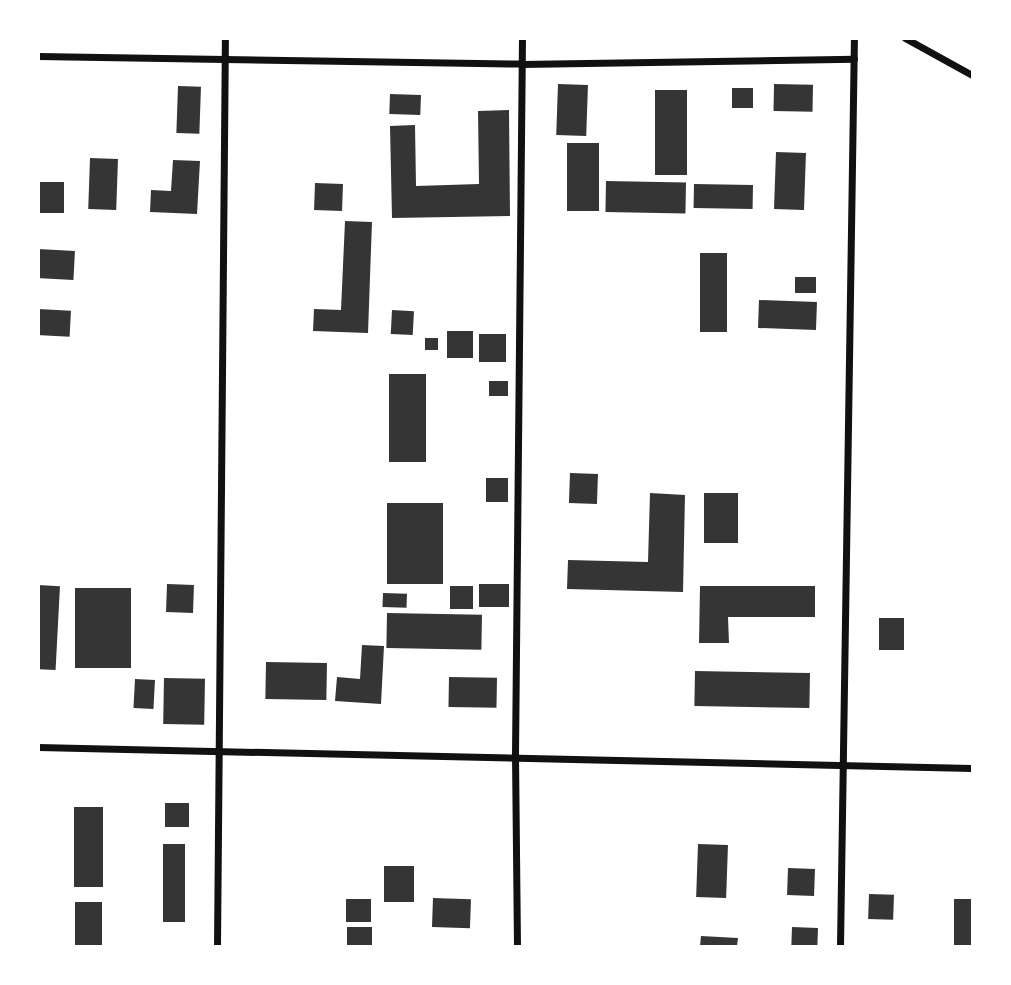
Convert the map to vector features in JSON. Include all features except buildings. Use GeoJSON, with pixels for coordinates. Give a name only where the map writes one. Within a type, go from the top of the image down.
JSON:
{"type":"FeatureCollection","features":[{"type":"Feature","properties":{"kind":"street"},"geometry":{"type":"LineString","coordinates":[[217,947],[225,38]]}},
{"type":"Feature","properties":{"kind":"street"},"geometry":{"type":"LineString","coordinates":[[517,947],[515,754],[522,38]]}},
{"type":"Feature","properties":{"kind":"street"},"geometry":{"type":"LineString","coordinates":[[840,947],[845,762],[854,38]]}},
{"type":"Feature","properties":{"kind":"street"},"geometry":{"type":"LineString","coordinates":[[905,38],[972,75]]}},
{"type":"Feature","properties":{"kind":"street"},"geometry":{"type":"LineString","coordinates":[[38,56],[521,64],[854,59]]}},
{"type":"Feature","properties":{"kind":"street"},"geometry":{"type":"LineString","coordinates":[[38,747],[515,754],[845,762],[972,768]]}}]}
